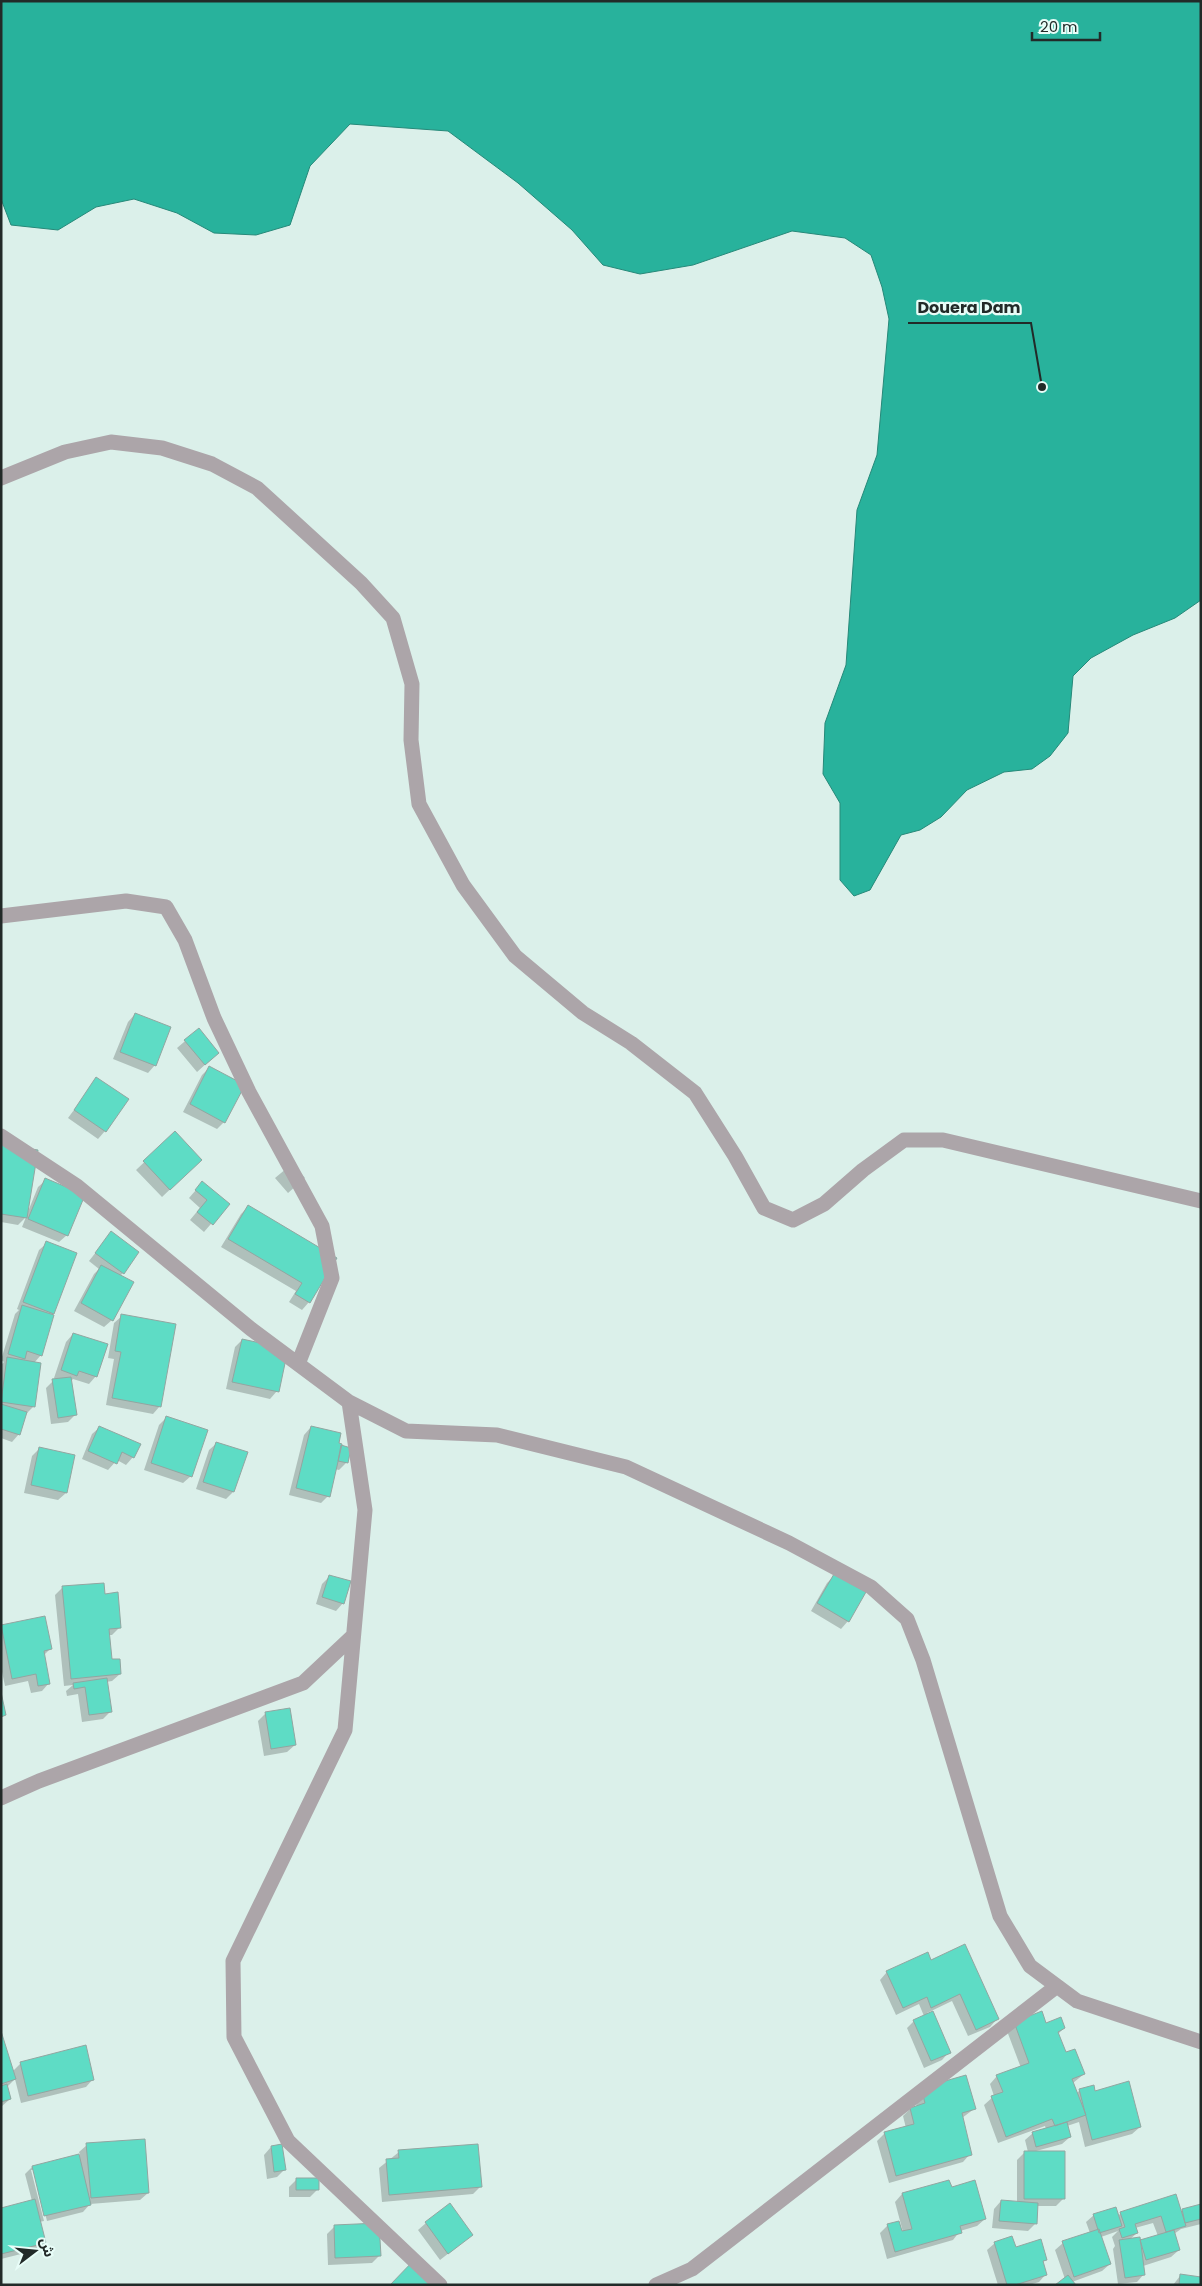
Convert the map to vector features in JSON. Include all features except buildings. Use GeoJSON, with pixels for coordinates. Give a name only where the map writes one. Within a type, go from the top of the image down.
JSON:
{"type":"FeatureCollection","features":[{"type":"Feature","properties":{"kind":"street"},"geometry":{"type":"LineString","coordinates":[[1,478],[65,452],[111,442],[162,448],[212,464],[257,488],[361,583],[392,618],[412,684],[412,740],[419,804],[463,884],[515,956],[583,1013],[631,1043],[695,1093],[735,1156],[764,1208],[793,1220],[824,1204],[863,1170],[904,1140],[943,1140],[1201,1201]]}},
{"type":"Feature","properties":{"kind":"street"},"geometry":{"type":"LineString","coordinates":[[1,916],[126,901],[166,907],[185,940],[214,1018],[249,1092],[322,1226],[332,1278],[298,1364]]}},
{"type":"Feature","properties":{"kind":"street"},"geometry":{"type":"LineString","coordinates":[[1,1136],[77,1186],[251,1329],[349,1402],[406,1432],[497,1434],[626,1467],[789,1543],[871,1587],[907,1619],[923,1660],[1000,1916],[1030,1966],[1077,2001],[1201,2042]]}},
{"type":"Feature","properties":{"kind":"street"},"geometry":{"type":"LineString","coordinates":[[349,1402],[365,1510],[345,1730],[233,1961],[234,2037],[288,2140],[440,2285]]}},
{"type":"Feature","properties":{"kind":"street"},"geometry":{"type":"LineString","coordinates":[[1,1798],[40,1781],[303,1683],[353,1636]]}},
{"type":"Feature","properties":{"kind":"street"},"geometry":{"type":"LineString","coordinates":[[656,2285],[692,2268],[1057,1986]]}},
{"type":"Feature","properties":{"kind":"shaded area"},"geometry":{"type":"Polygon","coordinates":[[[1,1],[1201,1],[1201,600],[1175,618],[1133,635],[1091,658],[1073,676],[1068,733],[1050,756],[1032,769],[1004,772],[967,790],[941,817],[920,830],[901,835],[870,890],[854,896],[840,880],[840,803],[823,774],[825,723],[846,665],[857,510],[877,455],[889,319],[882,287],[871,255],[845,238],[792,231],[693,265],[640,274],[603,265],[572,230],[518,183],[448,131],[350,124],[310,166],[290,225],[256,235],[214,233],[177,213],[134,199],[96,207],[58,230],[11,225],[1,199],[1,1]]]}},
{"type":"Feature","properties":{"kind":"place","name":"Douera Dam"},"geometry":{"type":"Point","coordinates":[1042,387]}}]}
